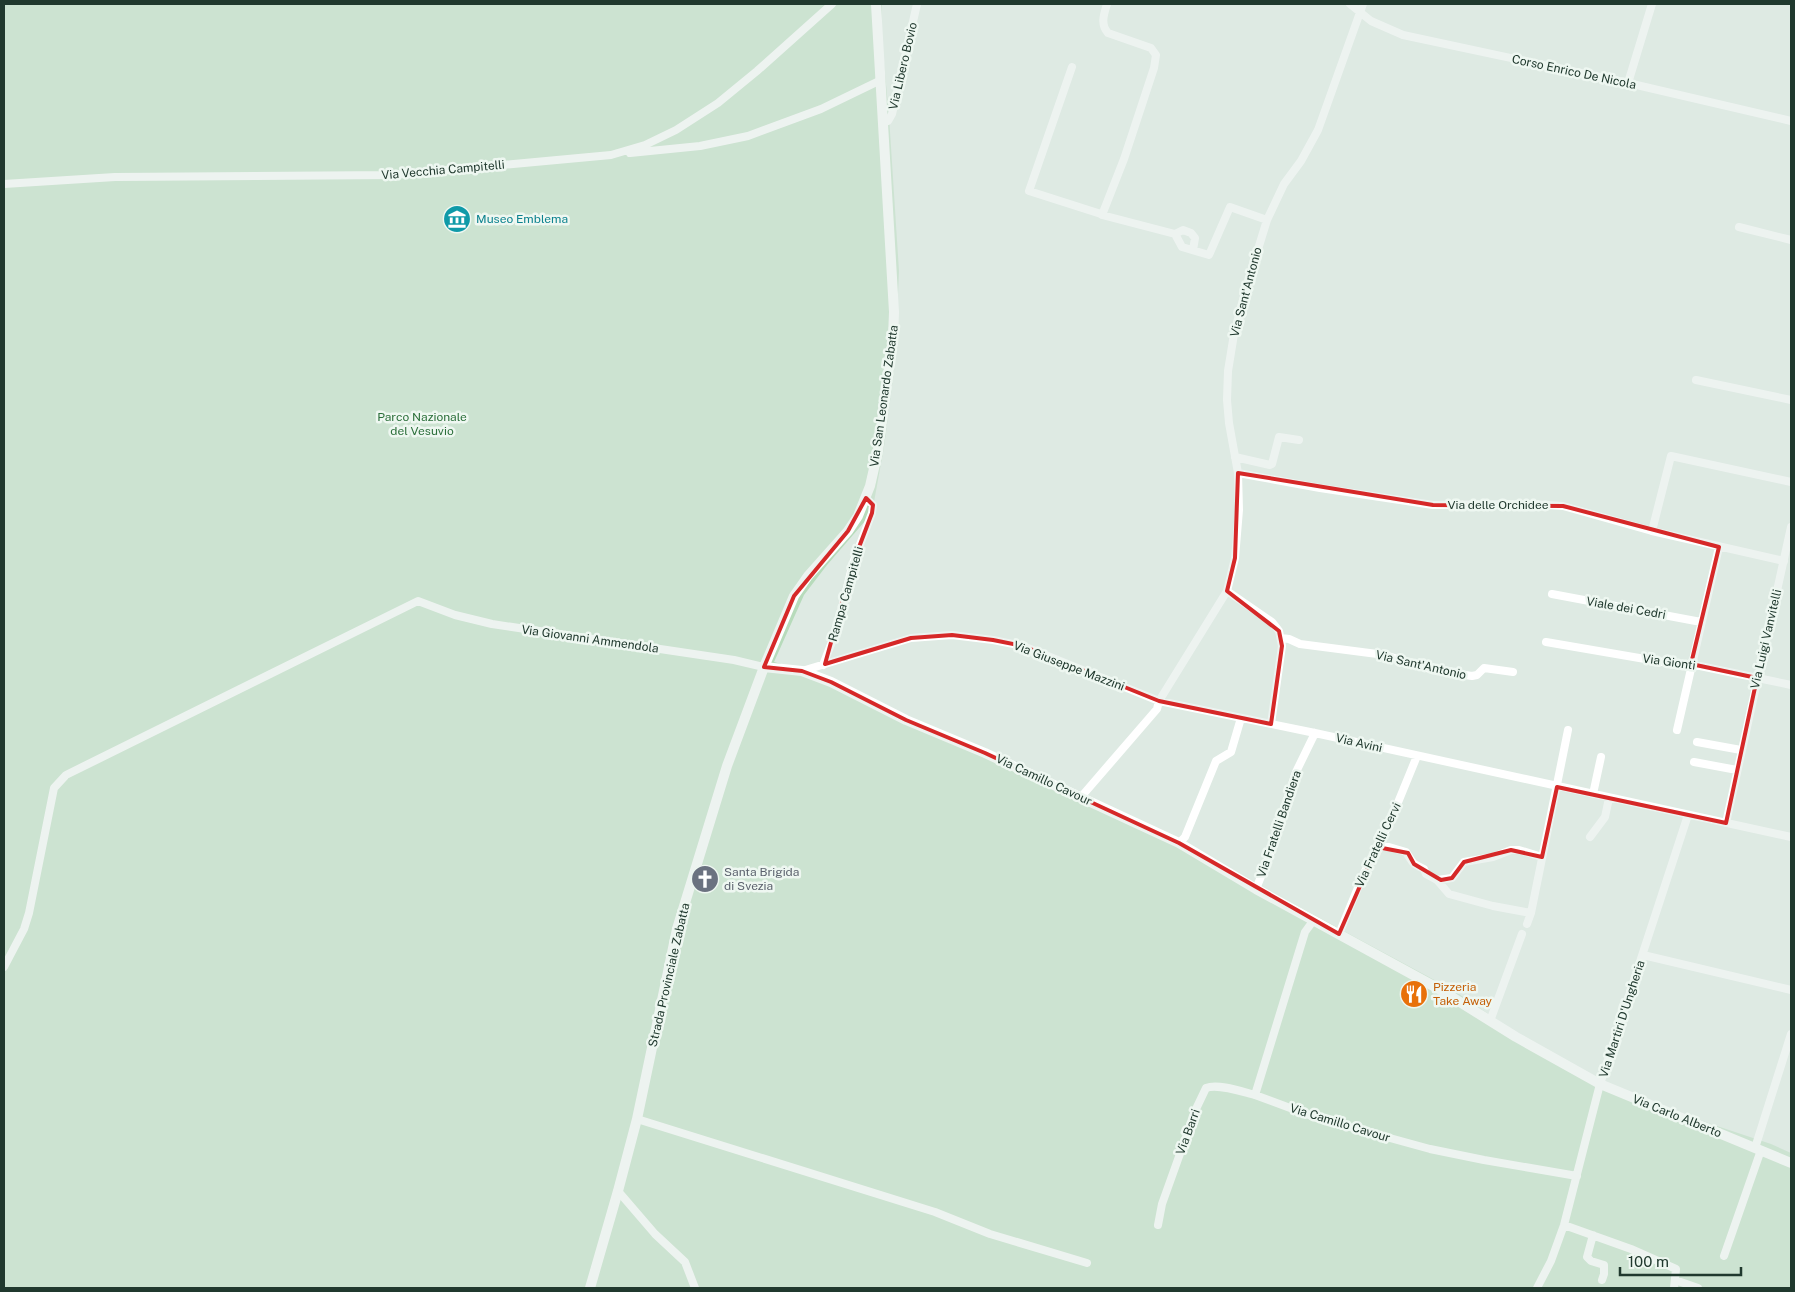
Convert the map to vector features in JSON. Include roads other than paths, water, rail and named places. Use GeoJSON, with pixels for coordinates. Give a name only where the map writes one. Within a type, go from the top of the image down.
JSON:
{"type":"FeatureCollection","features":[{"type":"Feature","properties":{"kind":"street","name":"Via Vecchia Campitelli"},"geometry":{"type":"LineString","coordinates":[[4,184],[115,177],[394,175],[611,155],[645,145],[676,130],[718,103],[832,4]]}},
{"type":"Feature","properties":{"kind":"street","name":"Via San Leonardo Zabatta"},"geometry":{"type":"LineString","coordinates":[[764,667],[794,596],[808,576],[848,531],[866,498],[878,451],[893,338],[894,312],[876,4]]}},
{"type":"Feature","properties":{"kind":"street","name":"Via Libero Bovio"},"geometry":{"type":"LineString","coordinates":[[883,122],[891,118],[917,4]]}},
{"type":"Feature","properties":{"kind":"street"},"geometry":{"type":"LineString","coordinates":[[1107,4],[1103,22],[1104,28],[1108,33],[1151,48],[1156,55],[1154,68],[1124,159],[1102,215],[1175,234],[1183,230],[1191,233],[1195,238],[1193,250]]}},
{"type":"Feature","properties":{"kind":"street","name":"Corso Enrico De Nicola"},"geometry":{"type":"LineString","coordinates":[[1350,4],[1360,14],[1379,25],[1403,35],[1628,83],[1791,121]]}},
{"type":"Feature","properties":{"kind":"street","name":"Via Sant'Antonio"},"geometry":{"type":"LineString","coordinates":[[1081,797],[1157,709],[1160,701],[1227,591],[1235,558],[1239,510],[1238,473],[1229,423],[1228,371],[1234,334],[1267,220],[1284,184],[1301,161],[1318,130],[1363,4]]}},
{"type":"Feature","properties":{"kind":"street"},"geometry":{"type":"LineString","coordinates":[[1628,83],[1652,4]]}},
{"type":"Feature","properties":{"kind":"street"},"geometry":{"type":"LineString","coordinates":[[1072,67],[1029,191],[1100,214]]}},
{"type":"Feature","properties":{"kind":"street"},"geometry":{"type":"LineString","coordinates":[[611,155],[700,146],[748,136],[828,106],[881,80]]}},
{"type":"Feature","properties":{"kind":"street"},"geometry":{"type":"LineString","coordinates":[[1175,234],[1182,247],[1210,255],[1230,207],[1267,220]]}},
{"type":"Feature","properties":{"kind":"street"},"geometry":{"type":"LineString","coordinates":[[1739,228],[1791,240]]}},
{"type":"Feature","properties":{"kind":"street"},"geometry":{"type":"LineString","coordinates":[[1696,380],[1791,400]]}},
{"type":"Feature","properties":{"kind":"street"},"geometry":{"type":"LineString","coordinates":[[1235,457],[1272,464],[1279,437],[1299,440]]}},
{"type":"Feature","properties":{"kind":"street"},"geometry":{"type":"LineString","coordinates":[[1652,531],[1671,456],[1791,482]]}},
{"type":"Feature","properties":{"kind":"street","name":"Via delle Orchidee"},"geometry":{"type":"LineString","coordinates":[[1238,473],[1320,488],[1433,505],[1553,504],[1652,531],[1784,561]]}},
{"type":"Feature","properties":{"kind":"street","name":"Rampa Campitelli"},"geometry":{"type":"LineString","coordinates":[[824,665],[837,629],[853,563],[872,512],[873,504],[866,498]]}},
{"type":"Feature","properties":{"kind":"street","name":"Via Luigi Vanvitelli"},"geometry":{"type":"LineString","coordinates":[[1726,823],[1791,528]]}},
{"type":"Feature","properties":{"kind":"street"},"geometry":{"type":"LineString","coordinates":[[1677,730],[1719,547]]}},
{"type":"Feature","properties":{"kind":"street"},"geometry":{"type":"LineString","coordinates":[[1227,591],[1272,622],[1277,627],[1281,638],[1282,646],[1271,724]]}},
{"type":"Feature","properties":{"kind":"street","name":"Viale dei Cedri"},"geometry":{"type":"LineString","coordinates":[[1552,594],[1701,622]]}},
{"type":"Feature","properties":{"kind":"street","name":"Via Giovanni Ammendola"},"geometry":{"type":"LineString","coordinates":[[4,967],[24,929],[29,913],[54,788],[66,775],[418,601],[455,615],[492,624],[734,660],[764,667]]}},
{"type":"Feature","properties":{"kind":"street","name":"Via Giuseppe Mazzini"},"geometry":{"type":"LineString","coordinates":[[802,671],[911,638],[952,635],[1023,646],[1160,701]]}},
{"type":"Feature","properties":{"kind":"street","name":"Via Sant'Antonio"},"geometry":{"type":"LineString","coordinates":[[1281,638],[1300,644],[1385,655],[1433,670],[1472,676],[1484,668],[1513,672]]}},
{"type":"Feature","properties":{"kind":"street","name":"Via Gionti"},"geometry":{"type":"LineString","coordinates":[[1546,642],[1700,666],[1791,684]]}},
{"type":"Feature","properties":{"kind":"street","name":"Via Camillo Cavour"},"geometry":{"type":"LineString","coordinates":[[764,667],[802,671],[831,682],[906,720],[985,752],[1179,843],[1256,889],[1407,971],[1600,1084]]}},
{"type":"Feature","properties":{"kind":"street","name":"Strada Provinciale Zabatta"},"geometry":{"type":"LineString","coordinates":[[590,1288],[637,1119],[680,921],[726,766],[764,667]]}},
{"type":"Feature","properties":{"kind":"street","name":"Via Avini"},"geometry":{"type":"LineString","coordinates":[[1160,701],[1315,733],[1791,838]]}},
{"type":"Feature","properties":{"kind":"street"},"geometry":{"type":"LineString","coordinates":[[1179,843],[1185,837],[1216,762],[1230,752],[1241,718]]}},
{"type":"Feature","properties":{"kind":"street"},"geometry":{"type":"LineString","coordinates":[[1527,924],[1531,913],[1568,730]]}},
{"type":"Feature","properties":{"kind":"street","name":"Via Fratelli Bandiera"},"geometry":{"type":"LineString","coordinates":[[1256,889],[1270,854],[1296,772],[1315,733]]}},
{"type":"Feature","properties":{"kind":"street"},"geometry":{"type":"LineString","coordinates":[[1696,742],[1741,750]]}},
{"type":"Feature","properties":{"kind":"street","name":"Via Fratelli Cervi"},"geometry":{"type":"LineString","coordinates":[[1339,934],[1364,873],[1393,815],[1417,756]]}},
{"type":"Feature","properties":{"kind":"street"},"geometry":{"type":"LineString","coordinates":[[1592,794],[1602,757]]}},
{"type":"Feature","properties":{"kind":"street"},"geometry":{"type":"LineString","coordinates":[[1694,762],[1737,770]]}},
{"type":"Feature","properties":{"kind":"street"},"geometry":{"type":"LineString","coordinates":[[1590,837],[1605,818],[1609,798]]}},
{"type":"Feature","properties":{"kind":"street","name":"Via Martiri D'Ungheria"},"geometry":{"type":"LineString","coordinates":[[1537,1288],[1551,1260],[1564,1224],[1600,1084],[1688,816]]}},
{"type":"Feature","properties":{"kind":"street"},"geometry":{"type":"LineString","coordinates":[[1378,847],[1389,847],[1406,852],[1410,860],[1424,869],[1426,874],[1437,880],[1448,894],[1492,906],[1531,913]]}},
{"type":"Feature","properties":{"kind":"street"},"geometry":{"type":"LineString","coordinates":[[1437,880],[1452,878],[1464,862],[1493,857],[1511,850],[1518,850],[1542,857]]}},
{"type":"Feature","properties":{"kind":"street"},"geometry":{"type":"LineString","coordinates":[[1255,1095],[1305,932],[1313,921]]}},
{"type":"Feature","properties":{"kind":"street"},"geometry":{"type":"LineString","coordinates":[[1490,1021],[1522,934]]}},
{"type":"Feature","properties":{"kind":"street"},"geometry":{"type":"LineString","coordinates":[[1643,955],[1791,990]]}},
{"type":"Feature","properties":{"kind":"street"},"geometry":{"type":"LineString","coordinates":[[1724,1256],[1758,1149],[1791,1034]]}},
{"type":"Feature","properties":{"kind":"street","name":"Via Carlo Alberto"},"geometry":{"type":"LineString","coordinates":[[1600,1084],[1791,1163]]}},
{"type":"Feature","properties":{"kind":"street","name":"Via Barri"},"geometry":{"type":"LineString","coordinates":[[1158,1225],[1162,1204],[1196,1109],[1206,1088],[1210,1086],[1255,1095]]}},
{"type":"Feature","properties":{"kind":"street","name":"Via Camillo Cavour"},"geometry":{"type":"LineString","coordinates":[[1255,1095],[1317,1118],[1430,1149],[1577,1176]]}},
{"type":"Feature","properties":{"kind":"street"},"geometry":{"type":"LineString","coordinates":[[637,1119],[934,1212],[990,1234],[1087,1263]]}},
{"type":"Feature","properties":{"kind":"street"},"geometry":{"type":"LineString","coordinates":[[618,1191],[655,1234],[685,1262],[695,1288]]}},
{"type":"Feature","properties":{"kind":"street"},"geometry":{"type":"LineString","coordinates":[[1564,1224],[1676,1269],[1674,1284],[1698,1288]]}},
{"type":"Feature","properties":{"kind":"street"},"geometry":{"type":"LineString","coordinates":[[1587,1257],[1593,1235]]}},
{"type":"Feature","properties":{"kind":"street"},"geometry":{"type":"LineString","coordinates":[[1577,1256],[1587,1257],[1591,1261],[1604,1265],[1602,1280]]}},
{"type":"Feature","properties":{"kind":"place","name":"Museo Emblema"},"geometry":{"type":"Point","coordinates":[457,219]}},
{"type":"Feature","properties":{"kind":"place","name":"Santa Brigida di Svezia"},"geometry":{"type":"Point","coordinates":[705,879]}},
{"type":"Feature","properties":{"kind":"place","name":"Pizzeria Take Away"},"geometry":{"type":"Point","coordinates":[1414,994]}},
{"type":"Feature","properties":{"kind":"park label","name":"Parco Nazionale del Vesuvio"},"geometry":{"type":"Point","coordinates":[422,424]}}]}
